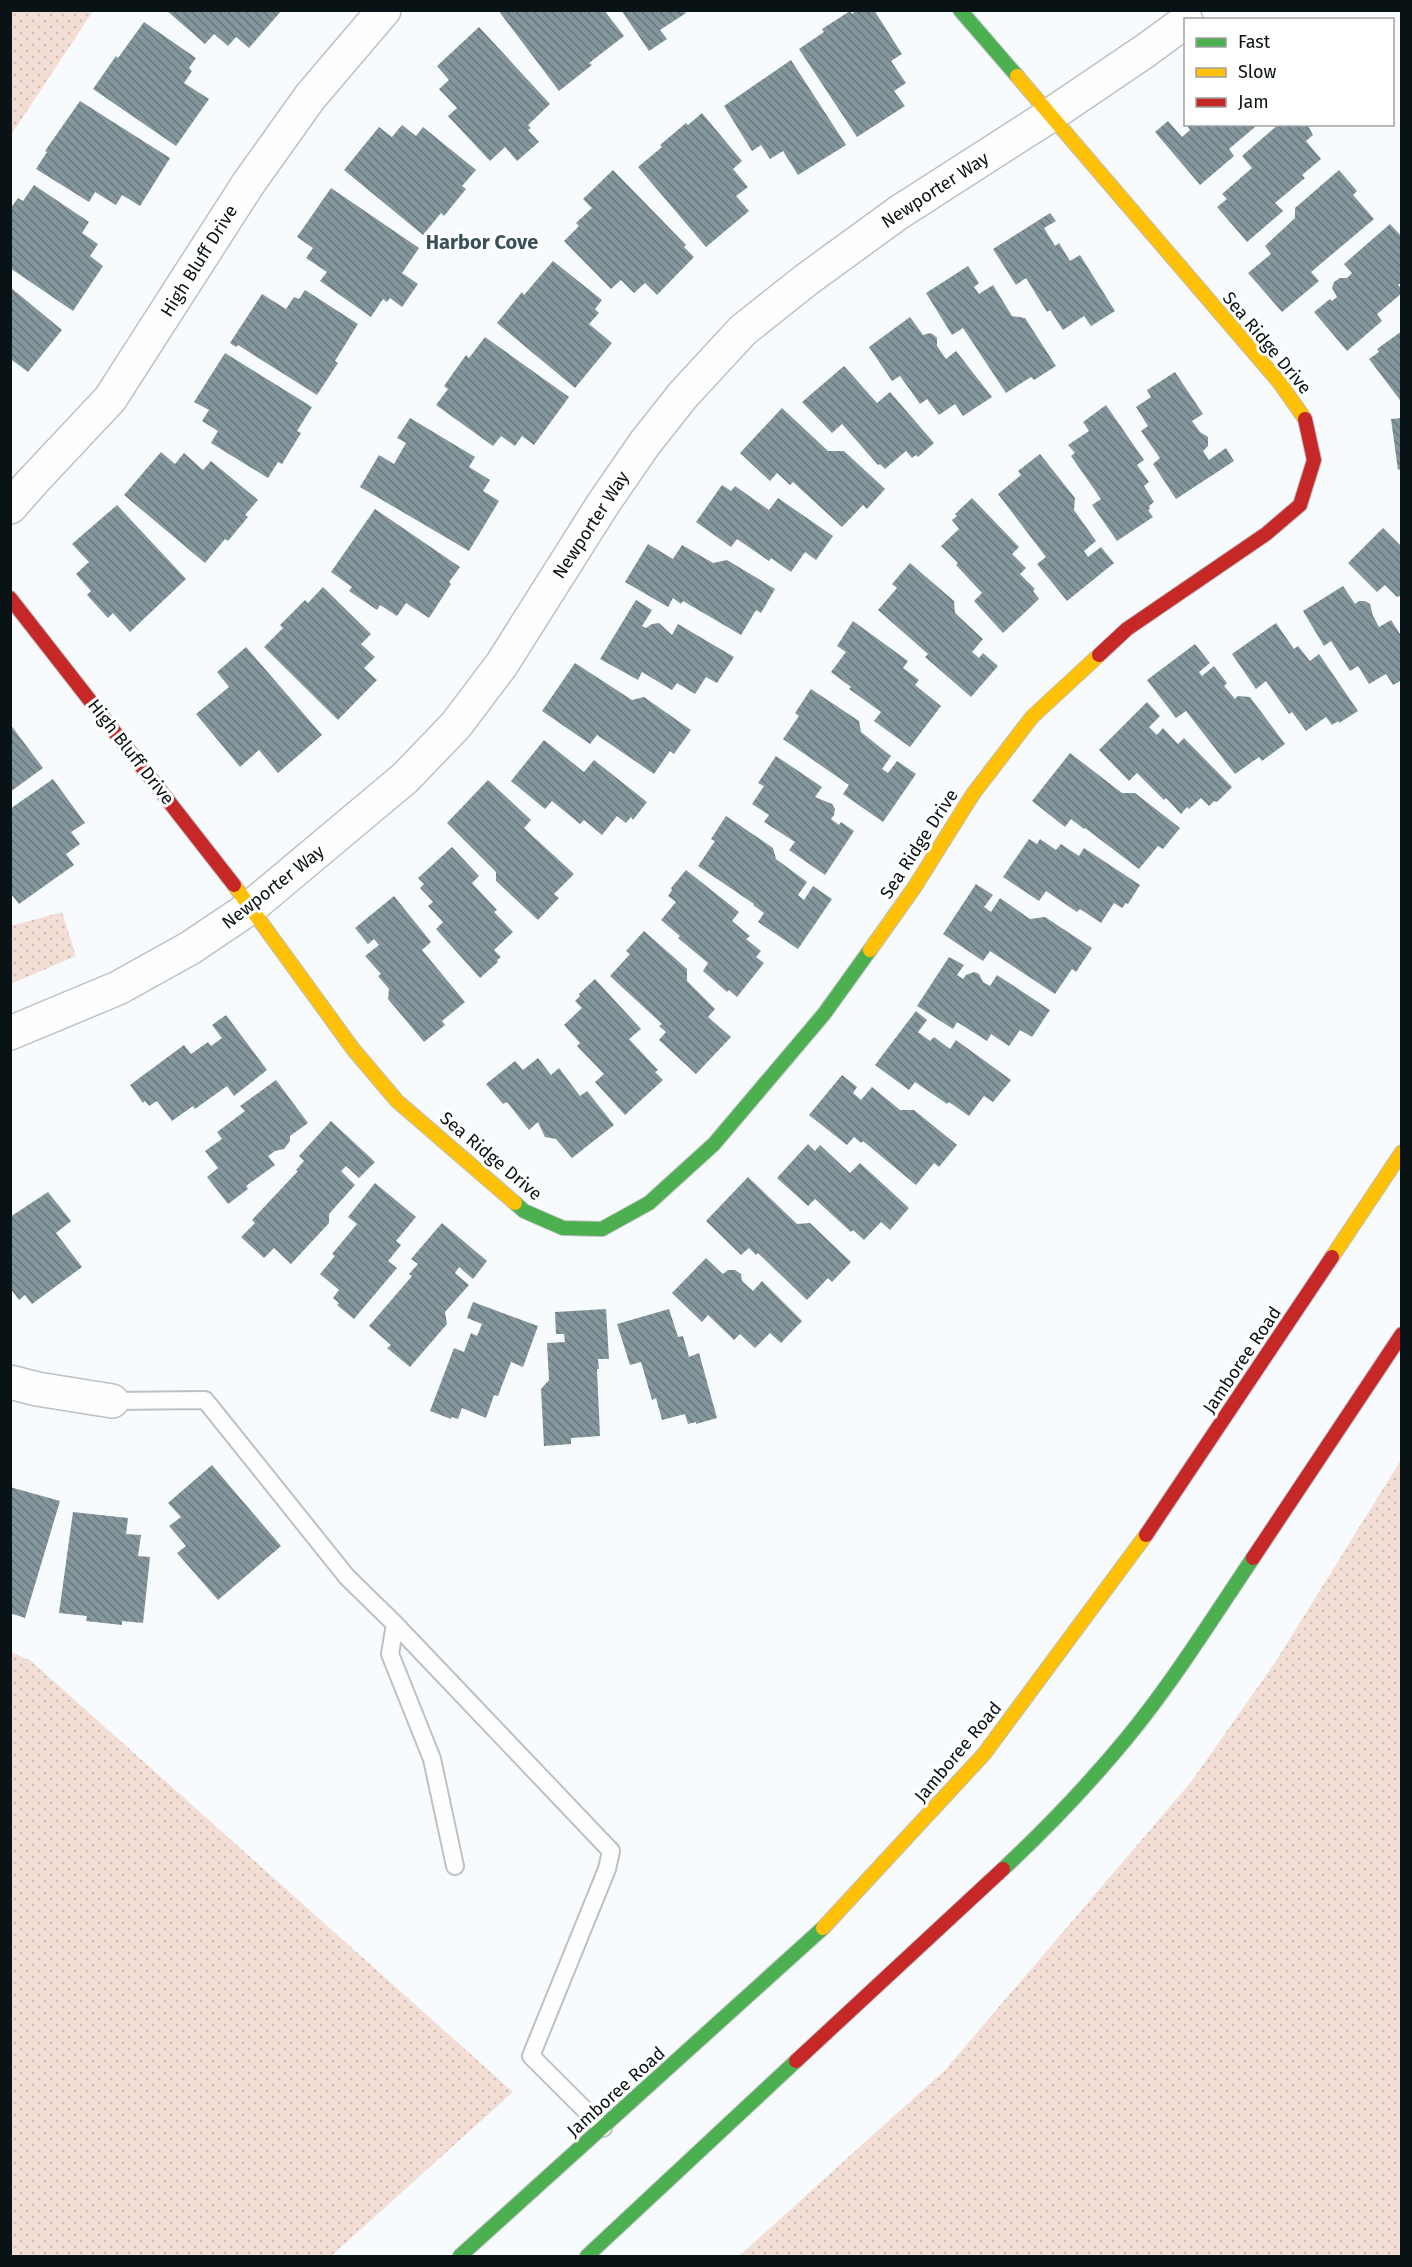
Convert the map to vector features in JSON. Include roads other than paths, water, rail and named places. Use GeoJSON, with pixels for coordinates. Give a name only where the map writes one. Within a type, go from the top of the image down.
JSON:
{"type":"FeatureCollection","features":[{"type":"Feature","properties":{"kind":"main road"},"geometry":{"type":"LineString","coordinates":[[960,10],[1049,116]]}},
{"type":"Feature","properties":{"kind":"main road","name":"Sea Ridge Drive"},"geometry":{"type":"LineString","coordinates":[[251,907],[353,1049],[398,1101],[524,1211],[564,1228],[602,1229],[649,1203],[714,1144],[824,1014],[914,888],[973,794],[1032,717],[1127,629],[1266,534],[1300,505],[1314,460],[1306,420],[1279,382],[1049,116]]}},
{"type":"Feature","properties":{"kind":"main road","name":"High Bluff Drive"},"geometry":{"type":"LineString","coordinates":[[10,598],[251,907]]}},
{"type":"Feature","properties":{"kind":"main road","name":"Jamboree Road"},"geometry":{"type":"LineString","coordinates":[[460,2256],[817,1934],[984,1754],[1152,1528],[1401,1152]]}},
{"type":"Feature","properties":{"kind":"main road"},"geometry":{"type":"LineString","coordinates":[[587,2256],[1051,1825],[1127,1738],[1192,1649],[1401,1334]]}},
{"type":"Feature","properties":{"kind":"street","name":"High Bluff Drive"},"geometry":{"type":"LineString","coordinates":[[10,507],[110,399],[248,184],[310,97],[384,10]]}},
{"type":"Feature","properties":{"kind":"street","name":"Newporter Way"},"geometry":{"type":"LineString","coordinates":[[10,1033],[118,988],[190,948],[251,907],[405,778],[456,724],[502,664],[603,504],[645,443],[683,395],[743,330],[806,280],[898,213],[1049,116],[1184,22]]}},
{"type":"Feature","properties":{"kind":"street"},"geometry":{"type":"LineString","coordinates":[[10,1382],[37,1389],[112,1401]]}},
{"type":"Feature","properties":{"kind":"lane"},"geometry":{"type":"LineString","coordinates":[[112,1401],[205,1400],[347,1577],[395,1624],[610,1851],[607,1869],[531,2056],[603,2128]]}},
{"type":"Feature","properties":{"kind":"lane"},"geometry":{"type":"LineString","coordinates":[[395,1624],[390,1654],[432,1759],[454,1866]]}},
{"type":"Feature","properties":{"kind":"district","name":"Harbor Cove"},"geometry":{"type":"Point","coordinates":[482,242]}}]}
